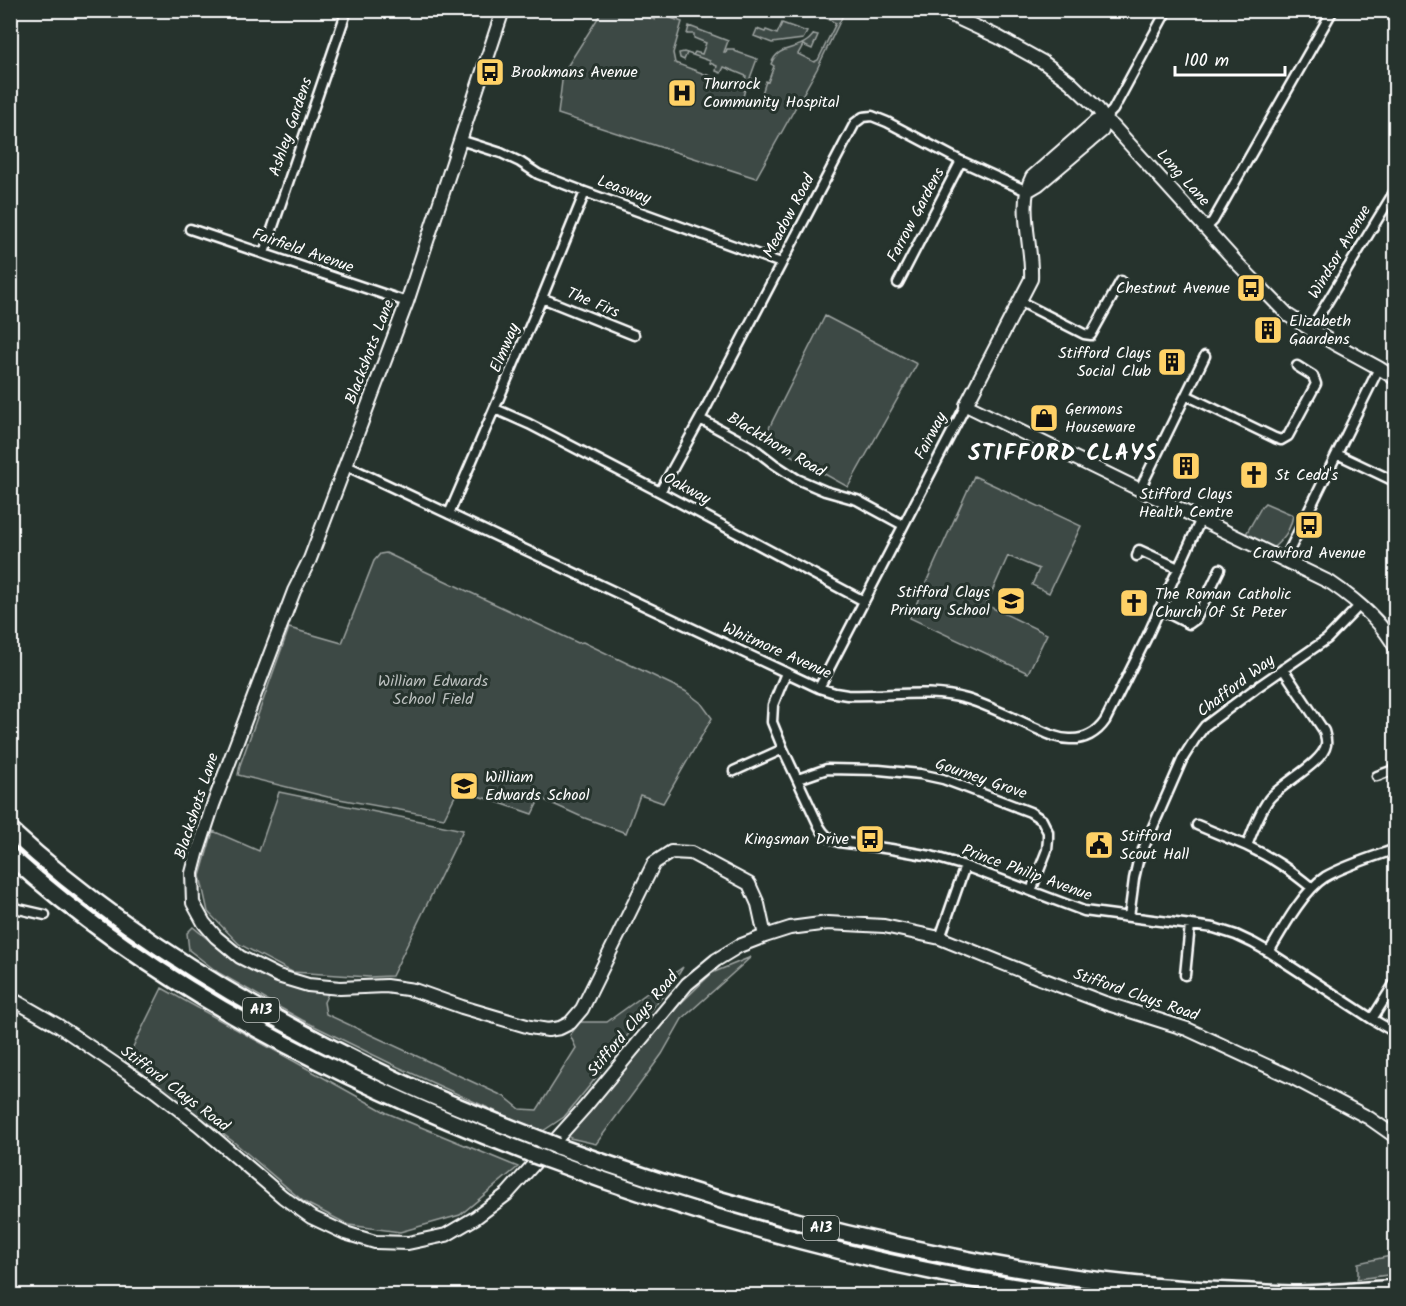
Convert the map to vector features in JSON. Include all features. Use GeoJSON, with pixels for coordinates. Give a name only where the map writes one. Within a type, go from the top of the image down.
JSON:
{"type":"FeatureCollection","features":[{"type":"Feature","properties":{"kind":"highway","name":"A13"},"geometry":{"type":"LineString","coordinates":[[10,830],[52,866],[154,944],[231,993],[318,1041],[400,1081],[557,1146],[647,1178],[758,1211],[867,1239],[1063,1276],[1195,1290],[1300,1294],[1395,1288]]}},
{"type":"Feature","properties":{"kind":"highway","name":"A13"},"geometry":{"type":"LineString","coordinates":[[10,856],[100,930],[132,953],[223,1010],[302,1052],[458,1125],[596,1178],[759,1229],[893,1263],[1075,1296]]}},
{"type":"Feature","properties":{"kind":"highway","name":"A13"},"geometry":{"type":"LineString","coordinates":[[1300,1294],[1359,1282],[1395,1278]]}},
{"type":"Feature","properties":{"kind":"street","name":"Ashley Gardens"},"geometry":{"type":"LineString","coordinates":[[264,253],[347,10]]}},
{"type":"Feature","properties":{"kind":"street","name":"Blackshots Lane"},"geometry":{"type":"LineString","coordinates":[[503,10],[406,302],[310,559],[294,591],[213,805],[192,873],[193,903],[204,924],[240,957],[278,976],[308,985],[340,988],[386,986],[414,990],[473,1010],[548,1030],[570,1023],[582,1009],[654,863],[670,852],[692,853],[749,884],[758,904],[765,936]]}},
{"type":"Feature","properties":{"kind":"street"},"geometry":{"type":"LineString","coordinates":[[1027,191],[1040,184],[1102,130],[1104,119],[1113,110],[1167,10]]}},
{"type":"Feature","properties":{"kind":"street"},"geometry":{"type":"LineString","coordinates":[[1206,228],[1213,221],[1333,10]]}},
{"type":"Feature","properties":{"kind":"street","name":"Long Lane"},"geometry":{"type":"LineString","coordinates":[[948,12],[1043,62],[1070,82],[1085,95],[1104,119],[1114,127],[1289,316],[1395,379]]}},
{"type":"Feature","properties":{"kind":"street","name":"Meadow Road"},"geometry":{"type":"LineString","coordinates":[[660,492],[855,123],[863,117],[872,116],[1027,191]]}},
{"type":"Feature","properties":{"kind":"street","name":"Leasway"},"geometry":{"type":"LineString","coordinates":[[460,140],[501,153],[538,174],[781,263]]}},
{"type":"Feature","properties":{"kind":"street","name":"Farrow Gardens"},"geometry":{"type":"LineString","coordinates":[[898,283],[961,161]]}},
{"type":"Feature","properties":{"kind":"street","name":"Windsor Avenue"},"geometry":{"type":"LineString","coordinates":[[1311,329],[1395,189]]}},
{"type":"Feature","properties":{"kind":"street","name":"Fairway"},"geometry":{"type":"LineString","coordinates":[[819,688],[1031,279],[1032,267],[1025,198],[1027,191]]}},
{"type":"Feature","properties":{"kind":"street","name":"Elmway"},"geometry":{"type":"LineString","coordinates":[[449,514],[585,192]]}},
{"type":"Feature","properties":{"kind":"street","name":"Fairfield Avenue"},"geometry":{"type":"LineString","coordinates":[[190,228],[406,302]]}},
{"type":"Feature","properties":{"kind":"street"},"geometry":{"type":"LineString","coordinates":[[1019,301],[1084,334],[1091,335],[1120,281]]}},
{"type":"Feature","properties":{"kind":"street","name":"The Firs"},"geometry":{"type":"LineString","coordinates":[[542,298],[634,335]]}},
{"type":"Feature","properties":{"kind":"street"},"geometry":{"type":"LineString","coordinates":[[1140,489],[1205,356]]}},
{"type":"Feature","properties":{"kind":"street"},"geometry":{"type":"LineString","coordinates":[[1186,395],[1281,440],[1288,436],[1316,384],[1313,376],[1297,366]]}},
{"type":"Feature","properties":{"kind":"street"},"geometry":{"type":"LineString","coordinates":[[1285,560],[1379,368]]}},
{"type":"Feature","properties":{"kind":"street"},"geometry":{"type":"LineString","coordinates":[[966,405],[1331,583],[1360,604],[1394,643]]}},
{"type":"Feature","properties":{"kind":"street","name":"Oakway"},"geometry":{"type":"LineString","coordinates":[[495,409],[529,424],[660,492],[864,601]]}},
{"type":"Feature","properties":{"kind":"street","name":"Blackthorn Road"},"geometry":{"type":"LineString","coordinates":[[700,419],[752,447],[796,479],[825,491],[857,500],[903,525]]}},
{"type":"Feature","properties":{"kind":"street"},"geometry":{"type":"LineString","coordinates":[[1336,454],[1395,482]]}},
{"type":"Feature","properties":{"kind":"street","name":"Whitmore Avenue"},"geometry":{"type":"LineString","coordinates":[[345,465],[819,688],[847,695],[921,693],[956,696],[982,704],[1059,738],[1074,740],[1093,733],[1105,721],[1201,519]]}},
{"type":"Feature","properties":{"kind":"street"},"geometry":{"type":"LineString","coordinates":[[1137,556],[1139,550],[1178,568]]}},
{"type":"Feature","properties":{"kind":"street"},"geometry":{"type":"LineString","coordinates":[[1159,609],[1189,624],[1196,619],[1220,569]]}},
{"type":"Feature","properties":{"kind":"street","name":"Chafford Way"},"geometry":{"type":"LineString","coordinates":[[1129,917],[1138,861],[1183,758],[1195,739],[1205,726],[1327,639],[1360,604]]}},
{"type":"Feature","properties":{"kind":"street"},"geometry":{"type":"LineString","coordinates":[[1247,846],[1257,819],[1268,801],[1317,760],[1326,746],[1324,731],[1283,669]]}},
{"type":"Feature","properties":{"kind":"street","name":"Prince Philip Avenue"},"geometry":{"type":"LineString","coordinates":[[786,673],[775,698],[772,722],[819,826],[832,840],[921,854],[965,866],[1084,911],[1214,928],[1236,935],[1269,952],[1395,1033]]}},
{"type":"Feature","properties":{"kind":"street"},"geometry":{"type":"LineString","coordinates":[[734,771],[783,749]]}},
{"type":"Feature","properties":{"kind":"street","name":"Gourney Grove"},"geometry":{"type":"LineString","coordinates":[[798,779],[827,769],[921,774],[962,786],[1030,812],[1042,820],[1048,832],[1047,850],[1031,891]]}},
{"type":"Feature","properties":{"kind":"street"},"geometry":{"type":"LineString","coordinates":[[1377,776],[1395,769]]}},
{"type":"Feature","properties":{"kind":"street"},"geometry":{"type":"LineString","coordinates":[[1197,825],[1268,856],[1287,867],[1312,888]]}},
{"type":"Feature","properties":{"kind":"street"},"geometry":{"type":"LineString","coordinates":[[1269,952],[1289,918],[1312,888],[1324,878],[1394,849],[1395,860]]}},
{"type":"Feature","properties":{"kind":"street"},"geometry":{"type":"LineString","coordinates":[[940,938],[965,866]]}},
{"type":"Feature","properties":{"kind":"street"},"geometry":{"type":"LineString","coordinates":[[10,907],[45,915]]}},
{"type":"Feature","properties":{"kind":"street","name":"Stifford Clays Road"},"geometry":{"type":"LineString","coordinates":[[10,998],[69,1033],[156,1091],[283,1197],[311,1217],[345,1233],[375,1242],[408,1243],[446,1235],[476,1218],[507,1194],[585,1107],[687,984],[716,960],[739,946],[790,928],[828,923],[885,926],[940,938],[1105,1003],[1187,1029],[1292,1077],[1369,1118],[1395,1137]]}},
{"type":"Feature","properties":{"kind":"street"},"geometry":{"type":"LineString","coordinates":[[1185,975],[1190,925]]}},
{"type":"Feature","properties":{"kind":"street"},"geometry":{"type":"LineString","coordinates":[[1372,1019],[1395,981]]}},
{"type":"Feature","properties":{"kind":"green space","name":"Thurrock Community Hospital"},"geometry":{"type":"Polygon","coordinates":[[[601,11],[636,12],[655,20],[658,13],[682,22],[673,53],[675,63],[745,89],[741,105],[744,106],[745,104],[750,105],[753,98],[760,100],[774,66],[771,64],[782,51],[802,44],[814,34],[818,35],[812,49],[803,45],[798,54],[814,62],[818,60],[836,23],[826,18],[829,13],[836,16],[839,11],[845,11],[817,69],[756,178],[558,114],[563,73],[601,11]]]}},
{"type":"Feature","properties":{"kind":"green space"},"geometry":{"type":"Polygon","coordinates":[[[782,23],[807,32],[803,39],[772,43],[754,36],[757,29],[777,34],[782,23]]]}},
{"type":"Feature","properties":{"kind":"green space"},"geometry":{"type":"Polygon","coordinates":[[[689,26],[728,41],[724,52],[727,49],[734,49],[734,51],[757,59],[750,78],[756,80],[751,85],[745,82],[746,76],[724,67],[721,73],[716,71],[717,66],[710,61],[687,53],[702,54],[706,43],[694,38],[694,34],[687,34],[689,26]]]}},
{"type":"Feature","properties":{"kind":"green space"},"geometry":{"type":"Polygon","coordinates":[[[679,53],[687,53],[684,60],[680,58],[679,53]]]}},
{"type":"Feature","properties":{"kind":"green space"},"geometry":{"type":"Polygon","coordinates":[[[825,316],[917,364],[848,487],[763,440],[825,316]]]}},
{"type":"Feature","properties":{"kind":"green space"},"geometry":{"type":"Polygon","coordinates":[[[974,476],[1081,526],[1049,593],[1032,585],[1039,569],[1008,556],[986,605],[1047,634],[1028,673],[910,618],[974,476]]]}},
{"type":"Feature","properties":{"kind":"green space"},"geometry":{"type":"Polygon","coordinates":[[[1265,503],[1293,515],[1286,533],[1273,548],[1246,534],[1265,503]]]}},
{"type":"Feature","properties":{"kind":"green space","name":"William Edwards School Field"},"geometry":{"type":"Polygon","coordinates":[[[386,553],[578,643],[583,642],[685,691],[701,703],[712,718],[663,803],[640,795],[626,833],[540,798],[532,814],[458,790],[444,818],[328,797],[238,775],[289,628],[342,643],[374,561],[380,554],[386,553]]]}},
{"type":"Feature","properties":{"kind":"green space"},"geometry":{"type":"Polygon","coordinates":[[[279,792],[463,830],[392,976],[369,977],[292,972],[239,944],[208,912],[200,876],[213,831],[259,851],[279,792]]]}},
{"type":"Feature","properties":{"kind":"green space"},"geometry":{"type":"Polygon","coordinates":[[[193,927],[227,955],[280,981],[328,994],[324,1002],[326,1014],[505,1097],[520,1109],[537,1110],[576,1048],[570,1035],[580,1022],[607,1022],[683,967],[671,987],[627,1036],[564,1117],[543,1131],[398,1067],[302,1020],[219,973],[189,950],[187,933],[193,927]]]}},
{"type":"Feature","properties":{"kind":"green space"},"geometry":{"type":"Polygon","coordinates":[[[751,957],[682,1019],[662,1054],[596,1144],[570,1138],[569,1134],[680,1004],[712,973],[751,957]]]}},
{"type":"Feature","properties":{"kind":"green space"},"geometry":{"type":"Polygon","coordinates":[[[162,988],[387,1113],[518,1167],[460,1215],[400,1232],[349,1225],[304,1202],[235,1143],[126,1061],[162,988]]]}},
{"type":"Feature","properties":{"kind":"green space"},"geometry":{"type":"Polygon","coordinates":[[[1395,1255],[1395,1274],[1357,1279],[1358,1263],[1395,1255]]]}},
{"type":"Feature","properties":{"kind":"place","name":"Brookmans Avenue"},"geometry":{"type":"Point","coordinates":[490,72]}},
{"type":"Feature","properties":{"kind":"place","name":"Thurrock Community Hospital"},"geometry":{"type":"Point","coordinates":[682,93]}},
{"type":"Feature","properties":{"kind":"place","name":"Chestnut Avenue"},"geometry":{"type":"Point","coordinates":[1251,288]}},
{"type":"Feature","properties":{"kind":"place","name":"Elizabeth Gaardens"},"geometry":{"type":"Point","coordinates":[1268,330]}},
{"type":"Feature","properties":{"kind":"place","name":"Stifford Clays Social Club"},"geometry":{"type":"Point","coordinates":[1172,362]}},
{"type":"Feature","properties":{"kind":"place","name":"Germons Houseware"},"geometry":{"type":"Point","coordinates":[1044,418]}},
{"type":"Feature","properties":{"kind":"place","name":"Stifford Clays Health Centre"},"geometry":{"type":"Point","coordinates":[1186,466]}},
{"type":"Feature","properties":{"kind":"place","name":"St Cedd's"},"geometry":{"type":"Point","coordinates":[1254,475]}},
{"type":"Feature","properties":{"kind":"place","name":"Crawford Avenue"},"geometry":{"type":"Point","coordinates":[1309,525]}},
{"type":"Feature","properties":{"kind":"place","name":"Stifford Clays Primary School"},"geometry":{"type":"Point","coordinates":[1011,601]}},
{"type":"Feature","properties":{"kind":"place","name":"The Roman Catholic Church Of St Peter"},"geometry":{"type":"Point","coordinates":[1134,603]}},
{"type":"Feature","properties":{"kind":"place","name":"William Edwards School"},"geometry":{"type":"Point","coordinates":[464,786]}},
{"type":"Feature","properties":{"kind":"place","name":"Kingsman Drive"},"geometry":{"type":"Point","coordinates":[870,839]}},
{"type":"Feature","properties":{"kind":"place","name":"Stifford Scout Hall"},"geometry":{"type":"Point","coordinates":[1099,845]}},
{"type":"Feature","properties":{"kind":"district","name":"STIFFORD CLAYS"},"geometry":{"type":"Point","coordinates":[1063,454]}}]}
